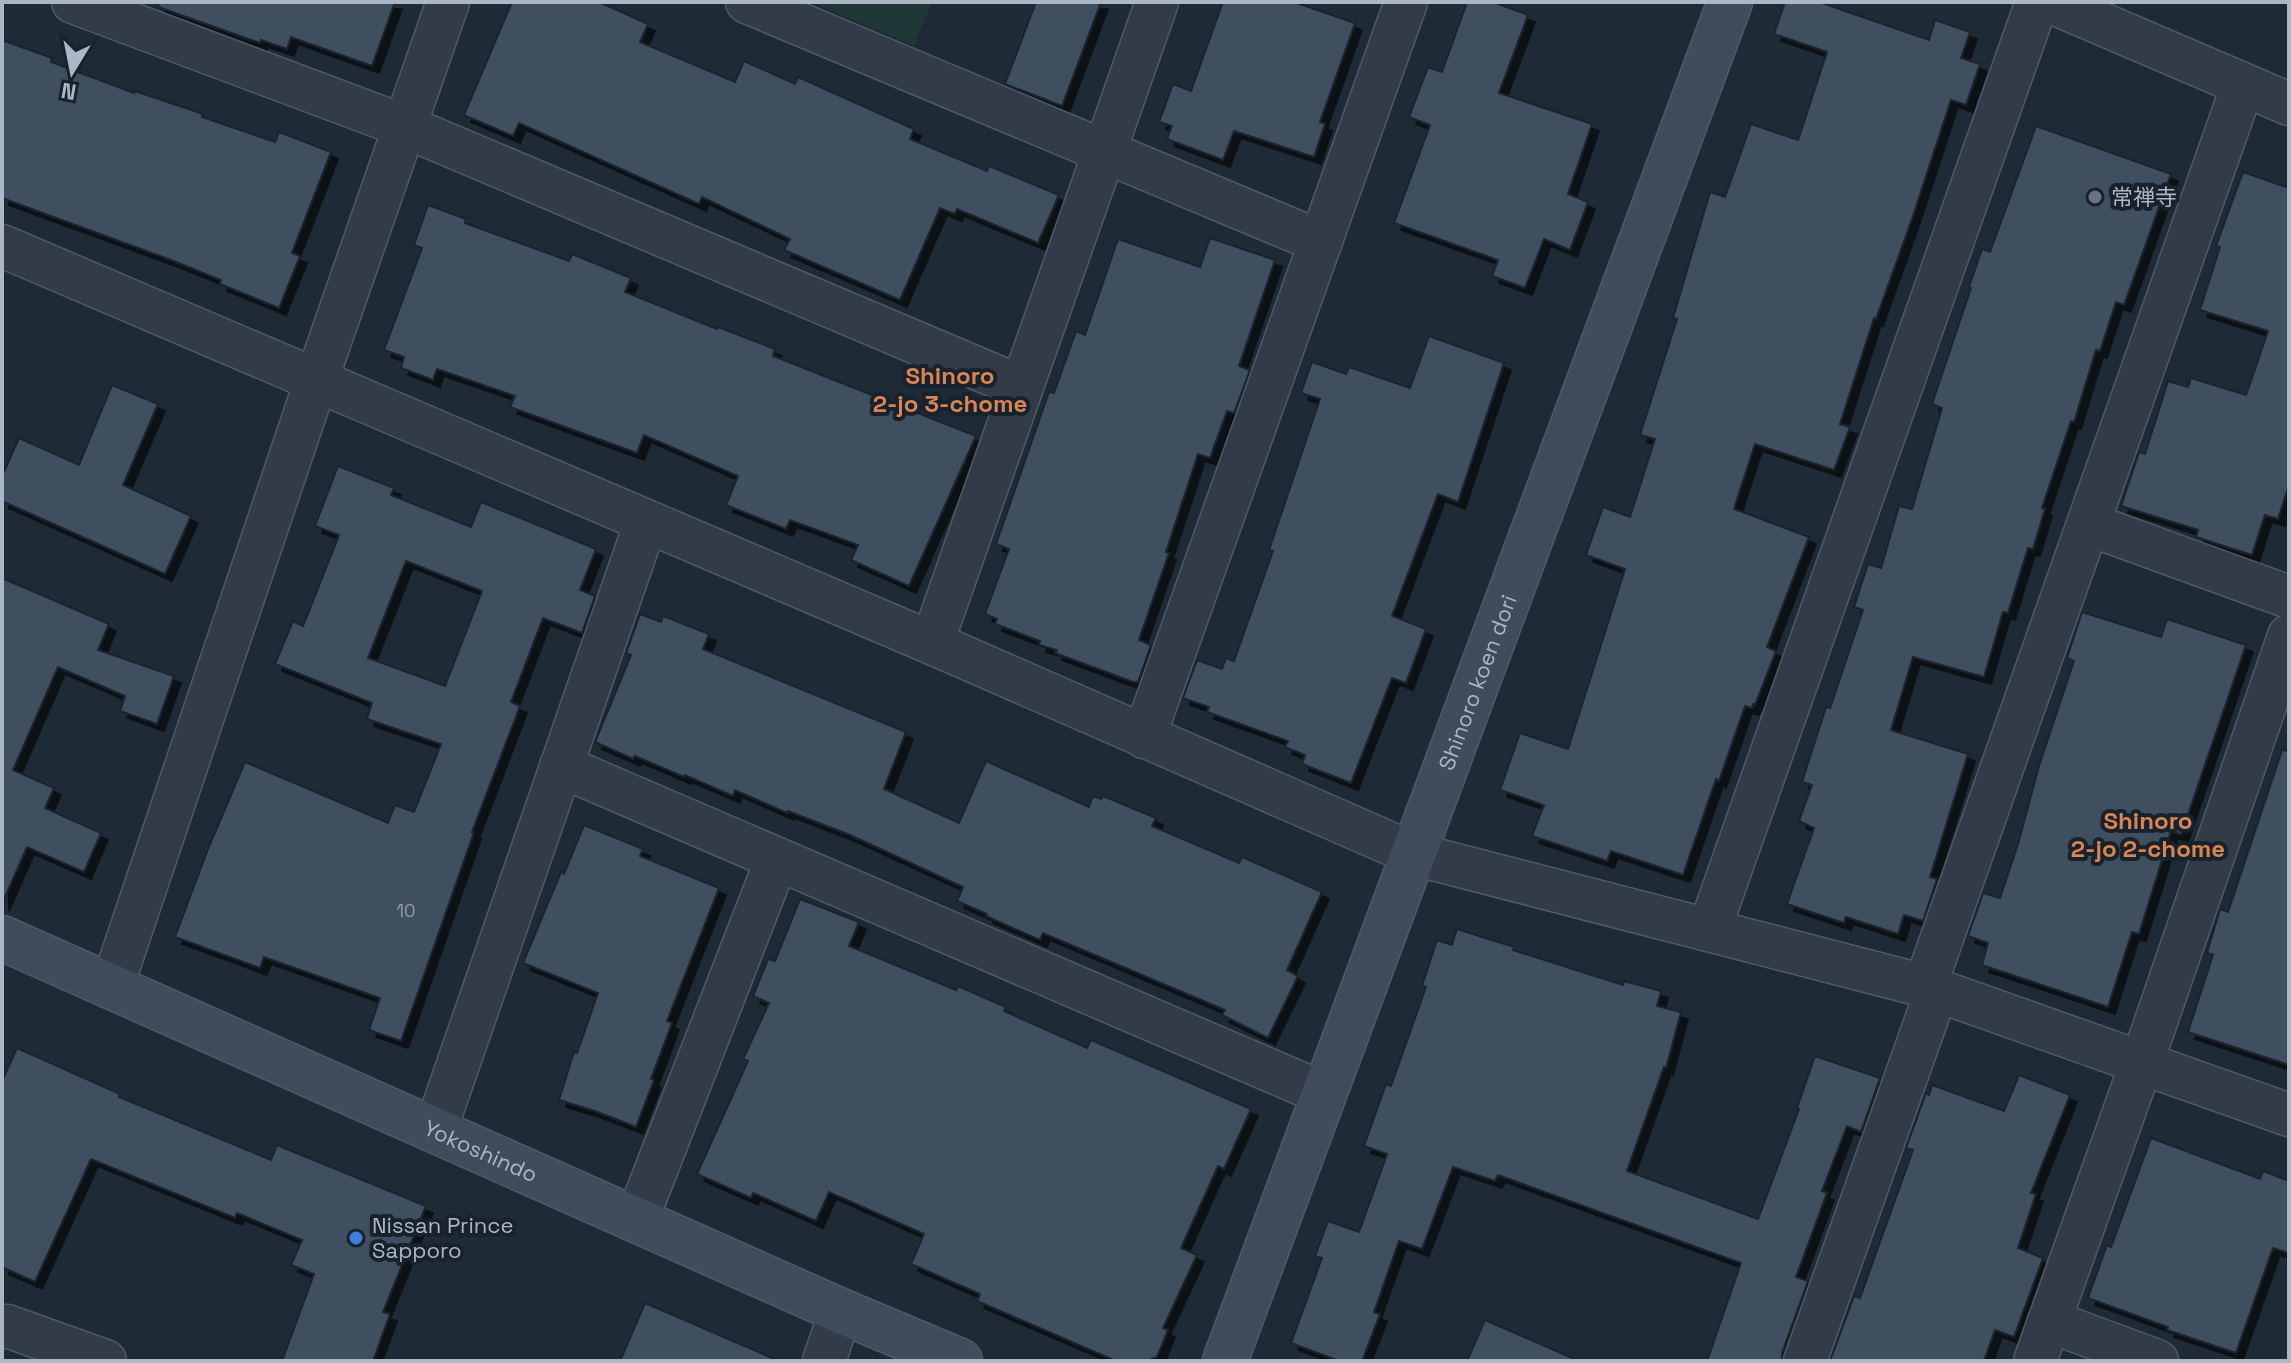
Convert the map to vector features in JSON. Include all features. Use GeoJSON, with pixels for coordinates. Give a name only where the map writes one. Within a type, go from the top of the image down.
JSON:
{"type":"FeatureCollection","features":[{"type":"Feature","properties":{"kind":"street"},"geometry":{"type":"LineString","coordinates":[[73,2],[404,126],[1021,387]]}},
{"type":"Feature","properties":{"kind":"street"},"geometry":{"type":"LineString","coordinates":[[112,986],[316,381],[448,2]]}},
{"type":"Feature","properties":{"kind":"street"},"geometry":{"type":"LineString","coordinates":[[747,2],[1321,242]]}},
{"type":"Feature","properties":{"kind":"street"},"geometry":{"type":"LineString","coordinates":[[932,643],[1157,2]]}},
{"type":"Feature","properties":{"kind":"street"},"geometry":{"type":"LineString","coordinates":[[1144,737],[1406,2]]}},
{"type":"Feature","properties":{"kind":"street","name":"Shinoro koen dori"},"geometry":{"type":"LineString","coordinates":[[1225,1361],[1730,2]]}},
{"type":"Feature","properties":{"kind":"street"},"geometry":{"type":"LineString","coordinates":[[1709,930],[2037,2]]}},
{"type":"Feature","properties":{"kind":"street"},"geometry":{"type":"LineString","coordinates":[[2051,2],[2289,104]]}},
{"type":"Feature","properties":{"kind":"street"},"geometry":{"type":"LineString","coordinates":[[1805,1361],[2088,524],[2243,85]]}},
{"type":"Feature","properties":{"kind":"street"},"geometry":{"type":"LineString","coordinates":[[2,246],[932,643],[1414,854],[1931,988],[2289,1115]]}},
{"type":"Feature","properties":{"kind":"street"},"geometry":{"type":"LineString","coordinates":[[435,1131],[646,522]]}},
{"type":"Feature","properties":{"kind":"street"},"geometry":{"type":"LineString","coordinates":[[2088,524],[2289,597]]}},
{"type":"Feature","properties":{"kind":"street"},"geometry":{"type":"LineString","coordinates":[[2035,1361],[2289,636]]}},
{"type":"Feature","properties":{"kind":"street"},"geometry":{"type":"LineString","coordinates":[[561,766],[1325,1094]]}},
{"type":"Feature","properties":{"kind":"street"},"geometry":{"type":"LineString","coordinates":[[637,1219],[777,859]]}},
{"type":"Feature","properties":{"kind":"street","name":"Yokoshindo"},"geometry":{"type":"LineString","coordinates":[[2,938],[960,1361]]}},
{"type":"Feature","properties":{"kind":"street"},"geometry":{"type":"LineString","coordinates":[[824,1361],[841,1311]]}},
{"type":"Feature","properties":{"kind":"street"},"geometry":{"type":"LineString","coordinates":[[2049,1321],[2157,1361]]}},
{"type":"Feature","properties":{"kind":"street"},"geometry":{"type":"LineString","coordinates":[[7,1326],[94,1359]]}},
{"type":"Feature","properties":{"kind":"green space"},"geometry":{"type":"Polygon","coordinates":[[[812,2],[932,2],[914,46],[812,2]]]}},
{"type":"Feature","properties":{"kind":"building"},"geometry":{"type":"Polygon","coordinates":[[[159,2],[395,2],[372,66],[291,37],[287,49],[261,40],[260,43],[158,7],[159,2]]]}},
{"type":"Feature","properties":{"kind":"building"},"geometry":{"type":"Polygon","coordinates":[[[512,2],[599,2],[648,24],[640,42],[735,82],[744,61],[795,84],[798,77],[914,129],[910,139],[987,171],[989,166],[1059,195],[1038,243],[957,209],[955,214],[940,208],[900,300],[784,250],[790,239],[702,197],[699,204],[519,123],[513,136],[464,115],[512,2]]]}},
{"type":"Feature","properties":{"kind":"building"},"geometry":{"type":"Polygon","coordinates":[[[1036,2],[1101,2],[1062,106],[1005,84],[1036,2]]]}},
{"type":"Feature","properties":{"kind":"building"},"geometry":{"type":"Polygon","coordinates":[[[1223,2],[1294,2],[1355,23],[1320,122],[1325,124],[1314,157],[1234,131],[1223,160],[1167,139],[1172,126],[1159,122],[1173,84],[1191,91],[1223,2]]]}},
{"type":"Feature","properties":{"kind":"building"},"geometry":{"type":"Polygon","coordinates":[[[1467,2],[1493,2],[1528,15],[1499,93],[1592,124],[1568,194],[1588,202],[1570,250],[1544,239],[1525,288],[1492,276],[1498,260],[1394,223],[1430,125],[1409,117],[1428,67],[1442,72],[1467,2]]]}},
{"type":"Feature","properties":{"kind":"building"},"geometry":{"type":"Polygon","coordinates":[[[1785,2],[1819,2],[1929,40],[1935,20],[1970,32],[1961,58],[1980,64],[1966,105],[1951,100],[1840,424],[1850,427],[1834,470],[1755,444],[1734,509],[1809,537],[1767,647],[1776,651],[1755,705],[1752,708],[1745,706],[1683,875],[1611,851],[1607,861],[1532,836],[1544,805],[1500,790],[1520,733],[1568,749],[1625,569],[1586,555],[1603,507],[1630,517],[1655,439],[1640,435],[1677,319],[1673,318],[1710,192],[1725,197],[1751,124],[1798,140],[1827,52],[1774,34],[1785,2]]]}},
{"type":"Feature","properties":{"kind":"building"},"geometry":{"type":"Polygon","coordinates":[[[2,40],[52,58],[51,62],[275,142],[279,132],[331,152],[292,253],[300,256],[279,308],[171,260],[2,198],[2,40]]]}},
{"type":"Feature","properties":{"kind":"building"},"geometry":{"type":"Polygon","coordinates":[[[2036,126],[2171,174],[2124,305],[2116,302],[2100,351],[2096,350],[2074,422],[2071,421],[2042,508],[2045,509],[2033,549],[2028,548],[2008,613],[2003,612],[1984,677],[1913,657],[1891,730],[1968,754],[1930,877],[1937,879],[1923,921],[1904,915],[1898,934],[1846,917],[1844,923],[1787,904],[1814,828],[1799,821],[1812,785],[1802,782],[1826,707],[1830,708],[1863,610],[1854,607],[1868,564],[1881,568],[1899,506],[1912,509],[1942,408],[1932,404],[1969,287],[1982,249],[1990,252],[2036,126]]]}},
{"type":"Feature","properties":{"kind":"building"},"geometry":{"type":"Polygon","coordinates":[[[2243,172],[2289,188],[2289,485],[2278,519],[2265,515],[2252,555],[2196,537],[2198,530],[2121,506],[2139,452],[2145,454],[2168,381],[2188,387],[2191,378],[2246,395],[2268,331],[2200,310],[2220,247],[2216,246],[2243,172]]]}},
{"type":"Feature","properties":{"kind":"building"},"geometry":{"type":"Polygon","coordinates":[[[428,205],[466,219],[465,223],[569,261],[572,254],[631,278],[625,292],[775,349],[773,356],[976,436],[909,586],[851,560],[858,545],[790,520],[786,529],[726,505],[738,476],[644,435],[637,453],[510,407],[515,396],[437,369],[433,380],[401,368],[404,357],[384,350],[422,248],[414,245],[428,205]]]}},
{"type":"Feature","properties":{"kind":"building"},"geometry":{"type":"Polygon","coordinates":[[[1210,238],[1275,260],[1239,366],[1250,370],[1234,413],[1227,411],[1210,458],[1198,454],[1139,640],[1151,645],[1138,682],[1133,682],[1055,653],[1057,650],[1039,645],[1040,641],[995,624],[997,619],[985,614],[1009,549],[996,544],[1049,392],[1054,393],[1076,331],[1085,335],[1118,239],[1200,267],[1210,238]]]}},
{"type":"Feature","properties":{"kind":"building"},"geometry":{"type":"Polygon","coordinates":[[[1429,336],[1504,363],[1458,502],[1438,494],[1392,616],[1426,629],[1406,683],[1392,678],[1351,783],[1302,764],[1305,755],[1285,747],[1288,741],[1207,712],[1209,707],[1183,698],[1197,660],[1222,669],[1226,658],[1234,661],[1273,551],[1269,550],[1320,399],[1301,393],[1312,362],[1346,374],[1349,367],[1410,388],[1429,336]]]}},
{"type":"Feature","properties":{"kind":"building"},"geometry":{"type":"Polygon","coordinates":[[[112,385],[158,404],[123,485],[191,516],[165,574],[2,501],[2,476],[19,438],[79,465],[112,385]]]}},
{"type":"Feature","properties":{"kind":"building"},"geometry":{"type":"Polygon","coordinates":[[[338,466],[394,488],[391,495],[471,527],[481,502],[596,549],[580,590],[595,596],[582,633],[543,618],[511,702],[520,706],[472,832],[401,1041],[369,1030],[380,998],[264,957],[260,968],[175,937],[245,762],[388,823],[395,805],[414,812],[441,744],[367,719],[372,703],[275,664],[293,621],[303,626],[339,535],[315,526],[338,466]],[[406,561],[368,658],[445,686],[482,591],[406,561]]]}},
{"type":"Feature","properties":{"kind":"building"},"geometry":{"type":"Polygon","coordinates":[[[2,578],[109,624],[98,650],[174,676],[157,724],[120,711],[125,696],[58,667],[13,770],[54,788],[45,808],[101,833],[84,872],[27,847],[2,904],[2,578]]]}},
{"type":"Feature","properties":{"kind":"building"},"geometry":{"type":"Polygon","coordinates":[[[2082,612],[2161,637],[2167,619],[2246,645],[2181,835],[2171,831],[2139,934],[2132,932],[2108,1007],[1982,965],[1988,943],[1968,936],[1983,893],[2000,898],[2074,661],[2067,658],[2082,612]]]}},
{"type":"Feature","properties":{"kind":"building"},"geometry":{"type":"Polygon","coordinates":[[[640,614],[661,622],[663,616],[709,634],[703,649],[906,732],[884,789],[959,823],[986,761],[1089,807],[1093,796],[1101,799],[1103,796],[1156,818],[1152,826],[1239,863],[1242,857],[1322,892],[1287,970],[1298,976],[1268,1038],[1222,1015],[1225,1010],[1043,933],[1040,940],[986,916],[957,901],[963,887],[850,835],[787,813],[735,790],[733,796],[595,742],[631,655],[626,653],[640,614]]]}},
{"type":"Feature","properties":{"kind":"building"},"geometry":{"type":"Polygon","coordinates":[[[2282,750],[2289,751],[2289,1065],[2188,1032],[2213,955],[2207,953],[2220,909],[2228,912],[2282,750]]]}},
{"type":"Feature","properties":{"kind":"building"},"geometry":{"type":"Polygon","coordinates":[[[584,825],[643,849],[640,856],[719,888],[667,1021],[672,1023],[636,1127],[559,1100],[598,993],[523,963],[584,825]]]}},
{"type":"Feature","properties":{"kind":"building"},"geometry":{"type":"Polygon","coordinates":[[[800,899],[859,922],[849,946],[956,990],[958,986],[1006,1007],[1004,1011],[1087,1048],[1091,1040],[1251,1109],[1224,1169],[1218,1166],[1181,1248],[1197,1255],[1163,1328],[1168,1330],[1157,1357],[1146,1361],[1116,1361],[977,1301],[980,1294],[911,1264],[924,1234],[829,1192],[816,1221],[753,1193],[751,1198],[697,1174],[748,1061],[743,1059],[769,1003],[753,996],[768,959],[775,961],[800,899]]]}},
{"type":"Feature","properties":{"kind":"building"},"geometry":{"type":"Polygon","coordinates":[[[1457,929],[1623,985],[1624,981],[1661,991],[1657,1006],[1681,1012],[1666,1068],[1627,1171],[1758,1219],[1815,1056],[1880,1078],[1861,1132],[1847,1126],[1822,1191],[1827,1193],[1796,1277],[1808,1281],[1782,1353],[1782,1361],[1707,1361],[1741,1263],[1498,1175],[1495,1181],[1453,1167],[1422,1249],[1399,1241],[1374,1312],[1380,1314],[1362,1361],[1339,1361],[1291,1343],[1322,1258],[1315,1256],[1328,1221],[1359,1232],[1387,1154],[1364,1146],[1386,1084],[1391,1086],[1426,987],[1422,986],[1437,940],[1452,945],[1457,929]]]}},
{"type":"Feature","properties":{"kind":"building"},"geometry":{"type":"Polygon","coordinates":[[[17,1048],[120,1094],[119,1097],[271,1160],[277,1145],[426,1206],[383,1312],[390,1314],[373,1361],[282,1361],[314,1274],[291,1265],[302,1240],[237,1213],[235,1218],[91,1159],[35,1282],[2,1267],[2,1081],[17,1048]]]}},
{"type":"Feature","properties":{"kind":"building"},"geometry":{"type":"Polygon","coordinates":[[[2019,1075],[2070,1095],[2031,1193],[2036,1194],[2018,1248],[2043,1258],[2014,1337],[1995,1330],[1984,1361],[1830,1361],[1854,1296],[1860,1298],[1913,1150],[1906,1148],[1926,1093],[1929,1095],[1932,1085],[2004,1111],[2019,1075]]]}},
{"type":"Feature","properties":{"kind":"building"},"geometry":{"type":"Polygon","coordinates":[[[2151,1138],[2260,1179],[2263,1171],[2289,1181],[2289,1253],[2273,1248],[2236,1353],[2167,1330],[2168,1327],[2088,1298],[2107,1245],[2111,1247],[2151,1138]]]}},
{"type":"Feature","properties":{"kind":"building"},"geometry":{"type":"Polygon","coordinates":[[[645,1303],[779,1361],[620,1361],[645,1303]]]}},
{"type":"Feature","properties":{"kind":"building"},"geometry":{"type":"Polygon","coordinates":[[[1485,1320],[1579,1361],[1467,1361],[1485,1320]]]}},
{"type":"Feature","properties":{"kind":"place","name":"常禅寺"},"geometry":{"type":"Point","coordinates":[2095,197]}},
{"type":"Feature","properties":{"kind":"place","name":"Nissan Prince Sapporo"},"geometry":{"type":"Point","coordinates":[356,1238]}},
{"type":"Feature","properties":{"kind":"district","name":"Shinoro 2-jo 3-chome"},"geometry":{"type":"Point","coordinates":[950,390]}},
{"type":"Feature","properties":{"kind":"district","name":"Shinoro 2-jo 2-chome"},"geometry":{"type":"Point","coordinates":[2148,835]}}]}
